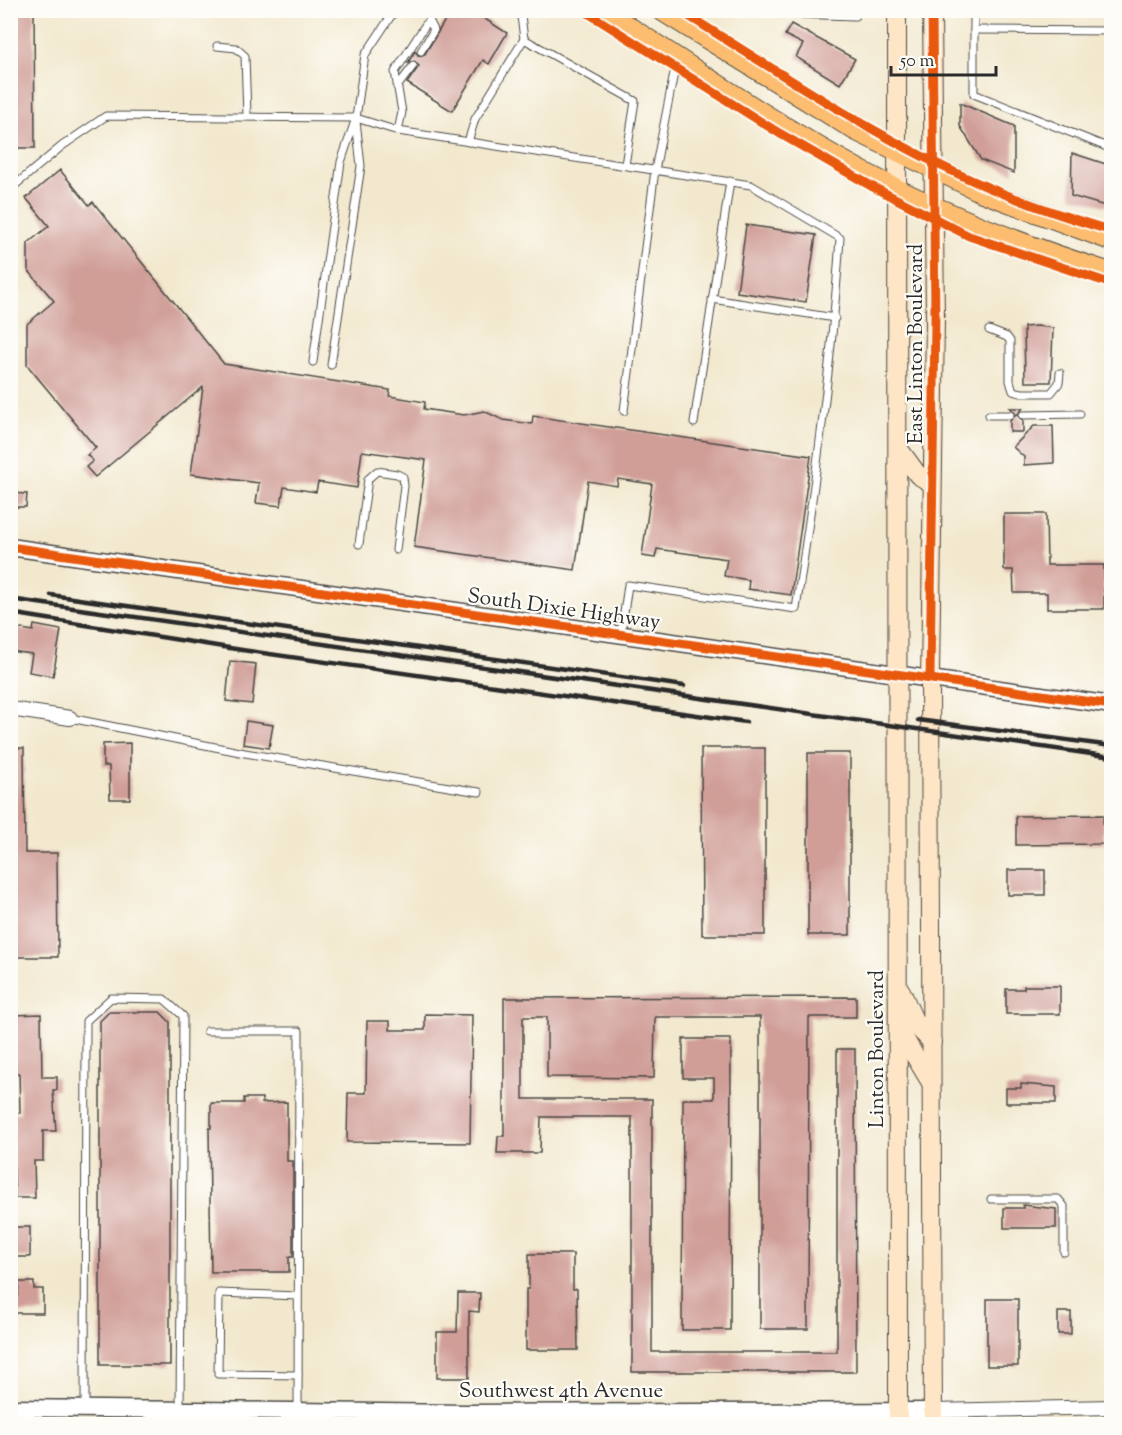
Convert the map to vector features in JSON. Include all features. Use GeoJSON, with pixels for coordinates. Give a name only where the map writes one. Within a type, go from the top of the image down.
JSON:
{"type":"FeatureCollection","features":[{"type":"Feature","properties":{"kind":"main road"},"geometry":{"type":"LineString","coordinates":[[601,10],[816,146],[898,190],[1023,244],[1112,274]]}},
{"type":"Feature","properties":{"kind":"main road"},"geometry":{"type":"LineString","coordinates":[[662,10],[856,130],[897,151],[1031,212],[1112,240]]}},
{"type":"Feature","properties":{"kind":"main road","name":"East Linton Boulevard"},"geometry":{"type":"LineString","coordinates":[[897,10],[898,673]]}},
{"type":"Feature","properties":{"kind":"main road","name":"East Linton Boulevard"},"geometry":{"type":"LineString","coordinates":[[930,678],[935,320],[932,10]]}},
{"type":"Feature","properties":{"kind":"main road"},"geometry":{"type":"LineString","coordinates":[[899,449],[918,475],[931,483]]}},
{"type":"Feature","properties":{"kind":"main road","name":"Linton Boulevard"},"geometry":{"type":"LineString","coordinates":[[898,673],[898,1418]]}},
{"type":"Feature","properties":{"kind":"main road"},"geometry":{"type":"LineString","coordinates":[[930,678],[933,1418]]}},
{"type":"Feature","properties":{"kind":"main road"},"geometry":{"type":"LineString","coordinates":[[898,984],[917,1027],[932,1041]]}},
{"type":"Feature","properties":{"kind":"main road"},"geometry":{"type":"LineString","coordinates":[[898,1028],[932,1086]]}},
{"type":"Feature","properties":{"kind":"street","name":"South Dixie Highway"},"geometry":{"type":"LineString","coordinates":[[10,547],[1112,705]]}},
{"type":"Feature","properties":{"kind":"street"},"geometry":{"type":"LineString","coordinates":[[10,709],[70,718]]}},
{"type":"Feature","properties":{"kind":"street","name":"Southwest 4th Avenue"},"geometry":{"type":"LineString","coordinates":[[10,1408],[85,1409],[154,1417],[180,1410],[298,1411],[459,1419],[933,1418],[1112,1407]]}},
{"type":"Feature","properties":{"kind":"lane"},"geometry":{"type":"LineString","coordinates":[[314,362],[341,162],[356,118],[365,55],[394,10]]}},
{"type":"Feature","properties":{"kind":"lane"},"geometry":{"type":"LineString","coordinates":[[398,131],[402,112],[395,72],[435,10]]}},
{"type":"Feature","properties":{"kind":"lane"},"geometry":{"type":"LineString","coordinates":[[468,141],[475,118],[524,39],[520,16],[512,10]]}},
{"type":"Feature","properties":{"kind":"lane"},"geometry":{"type":"LineString","coordinates":[[758,10],[763,13],[855,16],[854,10]]}},
{"type":"Feature","properties":{"kind":"lane"},"geometry":{"type":"LineString","coordinates":[[974,10],[974,94],[1112,149]]}},
{"type":"Feature","properties":{"kind":"lane"},"geometry":{"type":"LineString","coordinates":[[421,51],[434,30],[429,20]]}},
{"type":"Feature","properties":{"kind":"lane"},"geometry":{"type":"LineString","coordinates":[[974,30],[1112,31]]}},
{"type":"Feature","properties":{"kind":"lane"},"geometry":{"type":"LineString","coordinates":[[524,39],[634,101],[625,165]]}},
{"type":"Feature","properties":{"kind":"lane"},"geometry":{"type":"LineString","coordinates":[[217,46],[236,48],[245,56],[247,116]]}},
{"type":"Feature","properties":{"kind":"lane"},"geometry":{"type":"LineString","coordinates":[[624,411],[655,170],[677,57]]}},
{"type":"Feature","properties":{"kind":"lane"},"geometry":{"type":"LineString","coordinates":[[398,87],[413,66]]}},
{"type":"Feature","properties":{"kind":"lane"},"geometry":{"type":"LineString","coordinates":[[14,186],[62,146],[106,116],[356,118],[398,131],[751,185],[840,238],[835,318],[821,445],[796,609],[628,585],[621,634]]}},
{"type":"Feature","properties":{"kind":"lane"},"geometry":{"type":"LineString","coordinates":[[332,365],[362,166],[356,118]]}},
{"type":"Feature","properties":{"kind":"lane"},"geometry":{"type":"LineString","coordinates":[[694,423],[730,181]]}},
{"type":"Feature","properties":{"kind":"lane"},"geometry":{"type":"LineString","coordinates":[[712,299],[835,318]]}},
{"type":"Feature","properties":{"kind":"lane"},"geometry":{"type":"LineString","coordinates":[[989,330],[1007,337],[1010,341],[1010,381],[1013,390],[1022,393],[1051,393],[1059,383],[1060,373]]}},
{"type":"Feature","properties":{"kind":"lane"},"geometry":{"type":"LineString","coordinates":[[1023,415],[1080,414]]}},
{"type":"Feature","properties":{"kind":"lane"},"geometry":{"type":"LineString","coordinates":[[989,415],[1010,415]]}},
{"type":"Feature","properties":{"kind":"lane"},"geometry":{"type":"LineString","coordinates":[[359,544],[368,479],[377,471],[397,474],[403,477],[404,486],[396,550]]}},
{"type":"Feature","properties":{"kind":"lane"},"geometry":{"type":"LineString","coordinates":[[70,718],[245,753],[479,792]]}},
{"type":"Feature","properties":{"kind":"lane"},"geometry":{"type":"LineString","coordinates":[[85,1409],[86,1021],[111,998],[164,999],[183,1016],[180,1410]]}},
{"type":"Feature","properties":{"kind":"lane"},"geometry":{"type":"LineString","coordinates":[[207,1031],[299,1031],[298,1411]]}},
{"type":"Feature","properties":{"kind":"lane"},"geometry":{"type":"LineString","coordinates":[[991,1199],[1058,1199],[1064,1206],[1064,1252]]}},
{"type":"Feature","properties":{"kind":"lane"},"geometry":{"type":"LineString","coordinates":[[298,1296],[219,1293],[218,1374],[298,1375]]}},
{"type":"Feature","properties":{"kind":"building"},"geometry":{"type":"Polygon","coordinates":[[[10,10],[34,10],[35,148],[10,148],[10,10]]]}},
{"type":"Feature","properties":{"kind":"building"},"geometry":{"type":"Polygon","coordinates":[[[451,10],[471,10],[507,33],[489,64],[483,60],[452,111],[407,83],[419,66],[414,61],[408,63],[415,51],[419,56],[425,54],[451,10]]]}},
{"type":"Feature","properties":{"kind":"building"},"geometry":{"type":"Polygon","coordinates":[[[791,24],[855,59],[840,84],[796,57],[803,44],[785,35],[791,24]]]}},
{"type":"Feature","properties":{"kind":"building"},"geometry":{"type":"Polygon","coordinates":[[[960,103],[1014,126],[1014,173],[981,160],[960,126],[960,103]]]}},
{"type":"Feature","properties":{"kind":"building"},"geometry":{"type":"Polygon","coordinates":[[[1072,153],[1112,166],[1112,208],[1071,196],[1072,153]]]}},
{"type":"Feature","properties":{"kind":"building"},"geometry":{"type":"Polygon","coordinates":[[[60,170],[89,205],[93,202],[224,364],[390,390],[389,396],[425,402],[424,409],[464,415],[484,411],[503,420],[532,424],[533,416],[811,456],[791,595],[748,589],[749,580],[724,576],[727,559],[657,549],[655,558],[642,556],[652,484],[618,479],[617,486],[588,481],[575,570],[414,547],[426,460],[362,451],[357,488],[318,482],[316,492],[284,487],[281,506],[256,503],[259,483],[191,474],[203,387],[95,477],[86,467],[93,461],[87,455],[96,448],[27,365],[27,324],[54,301],[28,270],[28,243],[49,226],[26,198],[60,170]]]}},
{"type":"Feature","properties":{"kind":"building"},"geometry":{"type":"Polygon","coordinates":[[[746,225],[816,235],[806,302],[737,292],[746,225]]]}},
{"type":"Feature","properties":{"kind":"building"},"geometry":{"type":"Polygon","coordinates":[[[1024,327],[1053,328],[1051,382],[1025,382],[1024,327]]]}},
{"type":"Feature","properties":{"kind":"building"},"geometry":{"type":"Polygon","coordinates":[[[1010,408],[1023,408],[1017,415],[1023,421],[1023,432],[1010,432],[1010,421],[1016,414],[1010,408]]]}},
{"type":"Feature","properties":{"kind":"building"},"geometry":{"type":"Polygon","coordinates":[[[1034,426],[1053,426],[1054,463],[1024,465],[1024,457],[1013,447],[1034,426]]]}},
{"type":"Feature","properties":{"kind":"building"},"geometry":{"type":"Polygon","coordinates":[[[10,493],[27,494],[26,507],[10,507],[10,493]]]}},
{"type":"Feature","properties":{"kind":"building"},"geometry":{"type":"Polygon","coordinates":[[[1004,514],[1046,514],[1047,565],[1104,565],[1104,609],[1047,609],[1047,593],[1014,593],[1013,570],[1004,570],[1004,514]]]}},
{"type":"Feature","properties":{"kind":"building"},"geometry":{"type":"Polygon","coordinates":[[[34,625],[61,630],[53,676],[29,672],[32,654],[10,651],[10,627],[33,631],[34,625]]]}},
{"type":"Feature","properties":{"kind":"building"},"geometry":{"type":"Polygon","coordinates":[[[230,661],[256,664],[252,704],[226,701],[230,661]]]}},
{"type":"Feature","properties":{"kind":"building"},"geometry":{"type":"Polygon","coordinates":[[[246,721],[273,725],[269,748],[243,744],[246,721]]]}},
{"type":"Feature","properties":{"kind":"building"},"geometry":{"type":"Polygon","coordinates":[[[130,743],[130,799],[110,799],[109,766],[103,766],[103,744],[130,743]]]}},
{"type":"Feature","properties":{"kind":"building"},"geometry":{"type":"Polygon","coordinates":[[[10,748],[24,748],[25,853],[57,853],[58,957],[12,957],[10,748]]]}},
{"type":"Feature","properties":{"kind":"building"},"geometry":{"type":"Polygon","coordinates":[[[701,748],[765,748],[765,935],[702,935],[701,748]]]}},
{"type":"Feature","properties":{"kind":"building"},"geometry":{"type":"Polygon","coordinates":[[[808,753],[850,753],[850,935],[808,935],[808,753]]]}},
{"type":"Feature","properties":{"kind":"building"},"geometry":{"type":"Polygon","coordinates":[[[1103,815],[1104,844],[1016,845],[1016,816],[1103,815]]]}},
{"type":"Feature","properties":{"kind":"building"},"geometry":{"type":"Polygon","coordinates":[[[1008,870],[1045,870],[1045,895],[1008,895],[1008,870]]]}},
{"type":"Feature","properties":{"kind":"building"},"geometry":{"type":"Polygon","coordinates":[[[1024,986],[1060,986],[1060,1014],[1006,1014],[1006,989],[1024,989],[1024,986]]]}},
{"type":"Feature","properties":{"kind":"building"},"geometry":{"type":"Polygon","coordinates":[[[856,997],[856,1017],[809,1017],[808,1329],[760,1329],[760,1017],[655,1017],[654,1078],[547,1077],[547,1017],[523,1017],[523,1099],[652,1099],[652,1352],[837,1352],[837,1049],[855,1049],[856,1372],[632,1372],[632,1117],[541,1117],[540,1153],[497,1153],[498,1136],[504,1136],[504,998],[856,997]]]}},
{"type":"Feature","properties":{"kind":"building"},"geometry":{"type":"Polygon","coordinates":[[[109,1012],[160,1012],[170,1022],[170,1365],[100,1365],[100,1021],[109,1012]]]}},
{"type":"Feature","properties":{"kind":"building"},"geometry":{"type":"Polygon","coordinates":[[[41,1014],[42,1077],[57,1077],[57,1090],[53,1090],[56,1131],[43,1131],[43,1161],[34,1161],[35,1198],[15,1198],[11,1113],[20,1113],[19,1073],[12,1073],[13,1015],[41,1014]]]}},
{"type":"Feature","properties":{"kind":"building"},"geometry":{"type":"Polygon","coordinates":[[[425,1014],[472,1015],[470,1143],[347,1142],[348,1093],[366,1093],[367,1021],[390,1021],[390,1030],[425,1030],[425,1014]]]}},
{"type":"Feature","properties":{"kind":"building"},"geometry":{"type":"Polygon","coordinates":[[[683,1039],[731,1039],[730,1330],[682,1330],[683,1099],[714,1099],[714,1078],[683,1078],[683,1039]]]}},
{"type":"Feature","properties":{"kind":"building"},"geometry":{"type":"Polygon","coordinates":[[[1021,1084],[1056,1087],[1056,1103],[1006,1103],[1006,1088],[1021,1088],[1021,1084]]]}},
{"type":"Feature","properties":{"kind":"building"},"geometry":{"type":"Polygon","coordinates":[[[244,1098],[262,1098],[262,1103],[287,1102],[287,1161],[293,1161],[293,1257],[289,1257],[289,1272],[211,1272],[209,1128],[211,1128],[211,1103],[244,1103],[244,1098]]]}},
{"type":"Feature","properties":{"kind":"building"},"geometry":{"type":"Polygon","coordinates":[[[1023,1205],[1056,1209],[1056,1228],[1004,1228],[1004,1208],[1023,1208],[1023,1205]]]}},
{"type":"Feature","properties":{"kind":"building"},"geometry":{"type":"Polygon","coordinates":[[[12,1227],[30,1227],[30,1257],[12,1257],[12,1227]]]}},
{"type":"Feature","properties":{"kind":"building"},"geometry":{"type":"Polygon","coordinates":[[[529,1254],[573,1254],[573,1289],[577,1289],[578,1350],[526,1350],[526,1289],[529,1289],[529,1254]]]}},
{"type":"Feature","properties":{"kind":"building"},"geometry":{"type":"Polygon","coordinates":[[[19,1282],[34,1282],[34,1289],[43,1289],[43,1313],[12,1313],[12,1295],[18,1295],[19,1282]]]}},
{"type":"Feature","properties":{"kind":"building"},"geometry":{"type":"Polygon","coordinates":[[[458,1293],[480,1293],[479,1312],[469,1311],[469,1378],[437,1378],[437,1332],[457,1332],[458,1293]]]}},
{"type":"Feature","properties":{"kind":"building"},"geometry":{"type":"Polygon","coordinates":[[[987,1299],[1018,1299],[1018,1366],[987,1366],[987,1299]]]}},
{"type":"Feature","properties":{"kind":"building"},"geometry":{"type":"Polygon","coordinates":[[[1058,1312],[1071,1312],[1071,1334],[1058,1334],[1058,1312]]]}},
{"type":"Feature","properties":{"kind":"railway"},"geometry":{"type":"LineString","coordinates":[[51,595],[684,686]]}},
{"type":"Feature","properties":{"kind":"railway"},"geometry":{"type":"LineString","coordinates":[[10,599],[1112,757]]}},
{"type":"Feature","properties":{"kind":"railway"},"geometry":{"type":"LineString","coordinates":[[10,613],[242,650],[746,722]]}},
{"type":"Feature","properties":{"kind":"railway"},"geometry":{"type":"LineString","coordinates":[[918,720],[1112,746]]}},
{"type":"Feature","properties":{"kind":"cycle path"},"geometry":{"type":"LineString","coordinates":[[583,10],[779,133],[873,187],[969,236],[1112,284]]}},
{"type":"Feature","properties":{"kind":"cycle path"},"geometry":{"type":"LineString","coordinates":[[679,10],[814,95],[918,154],[1012,197],[1112,231]]}},
{"type":"Feature","properties":{"kind":"cycle path"},"geometry":{"type":"LineString","coordinates":[[930,678],[935,320],[932,10]]}},
{"type":"Feature","properties":{"kind":"cycle path"},"geometry":{"type":"LineString","coordinates":[[10,547],[1112,705]]}}]}
